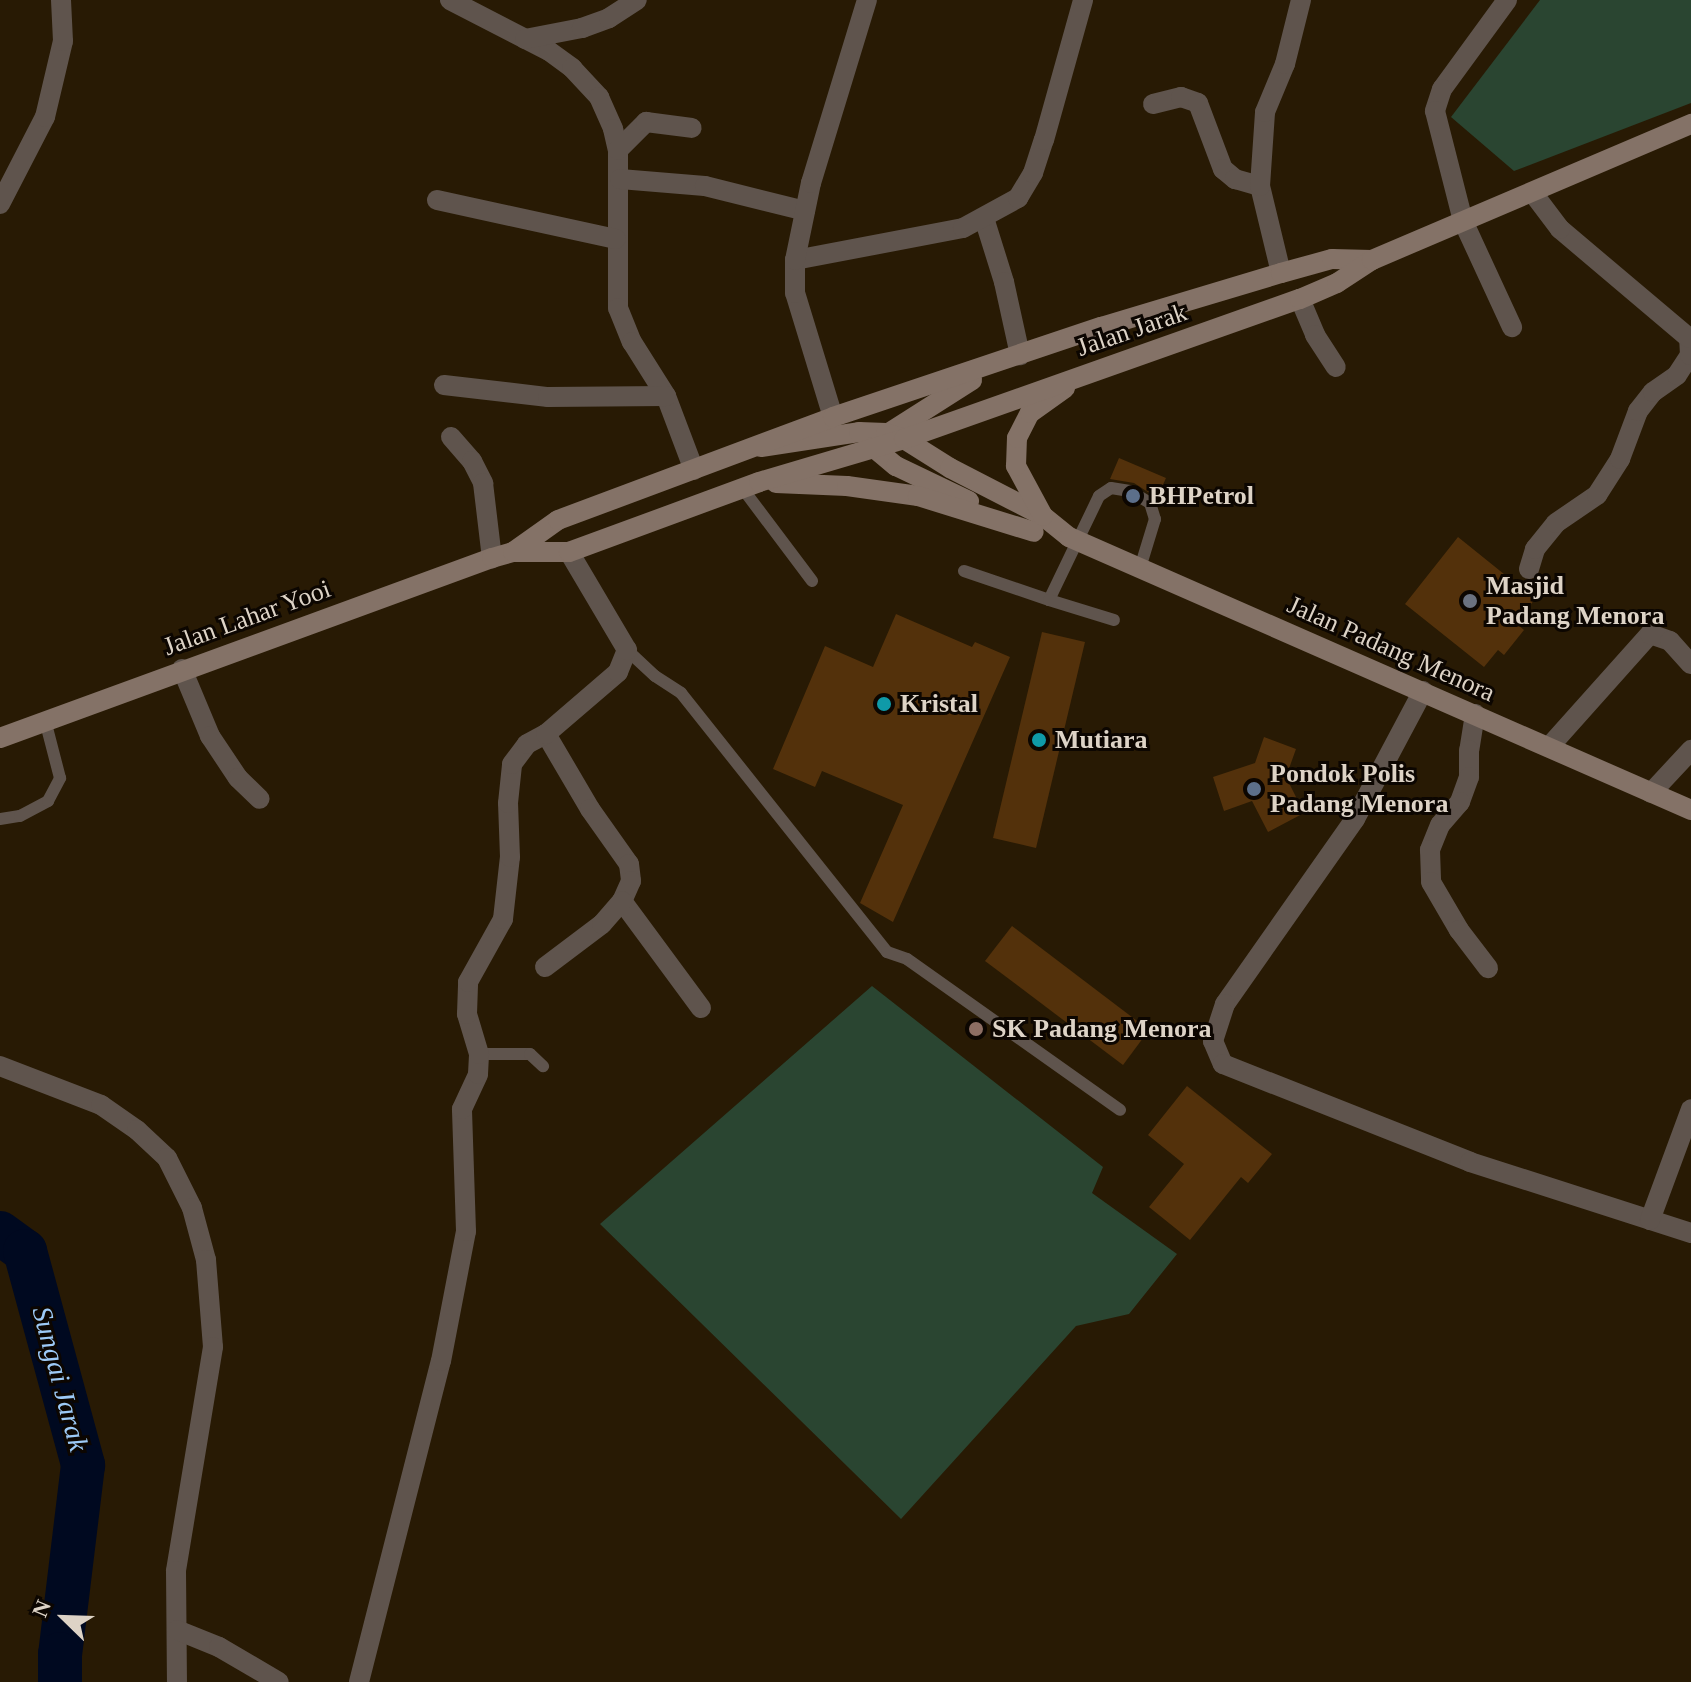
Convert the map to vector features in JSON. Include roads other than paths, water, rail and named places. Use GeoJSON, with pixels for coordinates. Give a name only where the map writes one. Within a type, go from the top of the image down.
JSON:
{"type":"FeatureCollection","features":[{"type":"Feature","properties":{"kind":"main road","name":"Jalan Jarak"},"geometry":{"type":"LineString","coordinates":[[887,440],[1300,299],[1337,283],[1372,260],[1691,124]]}},
{"type":"Feature","properties":{"kind":"main road","name":"Jalan Jarak"},"geometry":{"type":"LineString","coordinates":[[1015,356],[1332,259],[1372,260]]}},
{"type":"Feature","properties":{"kind":"main road"},"geometry":{"type":"LineString","coordinates":[[761,447],[833,417],[1015,356]]}},
{"type":"Feature","properties":{"kind":"main road"},"geometry":{"type":"LineString","coordinates":[[761,447],[859,432],[887,440],[1015,356]]}},
{"type":"Feature","properties":{"kind":"main road"},"geometry":{"type":"LineString","coordinates":[[1038,524],[1016,466],[1017,438],[1030,413],[1084,373]]}},
{"type":"Feature","properties":{"kind":"main road","name":"Jalan Lahar Yooi"},"geometry":{"type":"LineString","coordinates":[[0,738],[492,558],[513,552],[569,552],[887,440]]}},
{"type":"Feature","properties":{"kind":"main road","name":"Jalan Padang Menora"},"geometry":{"type":"LineString","coordinates":[[887,440],[950,468],[1038,524]]}},
{"type":"Feature","properties":{"kind":"main road","name":"Jalan Padang Menora"},"geometry":{"type":"LineString","coordinates":[[887,440],[896,466],[1074,539],[1691,810]]}},
{"type":"Feature","properties":{"kind":"main road","name":"Jalan Lahar Yooi"},"geometry":{"type":"LineString","coordinates":[[513,552],[558,520],[761,447]]}},
{"type":"Feature","properties":{"kind":"main road"},"geometry":{"type":"LineString","coordinates":[[751,486],[847,486],[918,496],[1038,524]]}},
{"type":"Feature","properties":{"kind":"street"},"geometry":{"type":"LineString","coordinates":[[0,204],[45,117],[63,41],[61,0]]}},
{"type":"Feature","properties":{"kind":"street"},"geometry":{"type":"LineString","coordinates":[[450,0],[525,39],[572,68],[599,97],[618,150],[618,308],[632,342],[666,396],[694,470]]}},
{"type":"Feature","properties":{"kind":"street"},"geometry":{"type":"LineString","coordinates":[[525,39],[582,28],[609,18],[637,0]]}},
{"type":"Feature","properties":{"kind":"street"},"geometry":{"type":"LineString","coordinates":[[833,417],[795,293],[795,260],[805,211],[867,0]]}},
{"type":"Feature","properties":{"kind":"street"},"geometry":{"type":"LineString","coordinates":[[795,260],[963,228],[1018,198],[1033,173],[1083,0]]}},
{"type":"Feature","properties":{"kind":"street"},"geometry":{"type":"LineString","coordinates":[[1281,273],[1260,186],[1265,112],[1285,64],[1301,0]]}},
{"type":"Feature","properties":{"kind":"street"},"geometry":{"type":"LineString","coordinates":[[1507,0],[1442,89],[1435,111],[1463,221],[1512,327]]}},
{"type":"Feature","properties":{"kind":"street"},"geometry":{"type":"LineString","coordinates":[[1153,104],[1181,97],[1194,99],[1223,169],[1235,179],[1260,186]]}},
{"type":"Feature","properties":{"kind":"street"},"geometry":{"type":"LineString","coordinates":[[618,150],[646,122],[692,128]]}},
{"type":"Feature","properties":{"kind":"street"},"geometry":{"type":"LineString","coordinates":[[620,179],[705,186],[805,211]]}},
{"type":"Feature","properties":{"kind":"street"},"geometry":{"type":"LineString","coordinates":[[1529,569],[1535,549],[1556,523],[1597,495],[1620,459],[1627,433],[1638,411],[1653,392],[1677,375],[1690,355],[1689,338],[1560,229],[1532,192]]}},
{"type":"Feature","properties":{"kind":"street"},"geometry":{"type":"LineString","coordinates":[[437,200],[616,239]]}},
{"type":"Feature","properties":{"kind":"street"},"geometry":{"type":"LineString","coordinates":[[984,218],[1004,282],[1015,356]]}},
{"type":"Feature","properties":{"kind":"street"},"geometry":{"type":"LineString","coordinates":[[1300,299],[1315,335],[1336,367]]}},
{"type":"Feature","properties":{"kind":"street"},"geometry":{"type":"LineString","coordinates":[[444,385],[548,397],[666,396]]}},
{"type":"Feature","properties":{"kind":"street"},"geometry":{"type":"LineString","coordinates":[[451,437],[472,461],[483,483],[492,558]]}},
{"type":"Feature","properties":{"kind":"street"},"geometry":{"type":"LineString","coordinates":[[359,1682],[441,1361],[466,1231],[462,1109],[478,1074],[479,1054],[467,1014],[468,982],[503,919],[510,857],[508,803],[512,764],[527,744],[546,734],[618,672],[627,650],[569,552]]}},
{"type":"Feature","properties":{"kind":"street"},"geometry":{"type":"LineString","coordinates":[[1549,747],[1650,634],[1670,641],[1691,664]]}},
{"type":"Feature","properties":{"kind":"street"},"geometry":{"type":"LineString","coordinates":[[182,669],[210,736],[238,778],[260,799]]}},
{"type":"Feature","properties":{"kind":"street"},"geometry":{"type":"LineString","coordinates":[[1423,691],[1355,819],[1225,1004],[1213,1041],[1223,1064],[1470,1162],[1691,1233]]}},
{"type":"Feature","properties":{"kind":"street"},"geometry":{"type":"LineString","coordinates":[[1475,714],[1469,750],[1469,777],[1460,802],[1440,825],[1430,850],[1431,882],[1459,930],[1488,968]]}},
{"type":"Feature","properties":{"kind":"street"},"geometry":{"type":"LineString","coordinates":[[545,967],[602,924],[622,901],[631,881],[629,864],[590,809],[546,734]]}},
{"type":"Feature","properties":{"kind":"street"},"geometry":{"type":"LineString","coordinates":[[1651,793],[1691,750]]}},
{"type":"Feature","properties":{"kind":"street"},"geometry":{"type":"LineString","coordinates":[[622,901],[701,1008]]}},
{"type":"Feature","properties":{"kind":"street"},"geometry":{"type":"LineString","coordinates":[[0,1066],[101,1105],[137,1130],[167,1158],[192,1208],[206,1260],[213,1347],[176,1571],[177,1682]]}},
{"type":"Feature","properties":{"kind":"street"},"geometry":{"type":"LineString","coordinates":[[1650,1220],[1691,1109]]}},
{"type":"Feature","properties":{"kind":"street"},"geometry":{"type":"LineString","coordinates":[[177,1630],[219,1647],[279,1682]]}},
{"type":"Feature","properties":{"kind":"lane"},"geometry":{"type":"LineString","coordinates":[[751,486],[812,581]]}},
{"type":"Feature","properties":{"kind":"lane"},"geometry":{"type":"LineString","coordinates":[[1049,600],[1074,539],[1099,496],[1111,488],[1130,491],[1150,503],[1155,519],[1140,568]]}},
{"type":"Feature","properties":{"kind":"lane"},"geometry":{"type":"LineString","coordinates":[[964,571],[1114,620]]}},
{"type":"Feature","properties":{"kind":"lane"},"geometry":{"type":"LineString","coordinates":[[627,650],[655,676],[681,693],[887,952],[907,959],[1120,1110]]}},
{"type":"Feature","properties":{"kind":"lane"},"geometry":{"type":"LineString","coordinates":[[0,819],[20,816],[48,801],[60,778],[45,720]]}},
{"type":"Feature","properties":{"kind":"lane"},"geometry":{"type":"LineString","coordinates":[[479,1054],[530,1054],[543,1066]]}},
{"type":"Feature","properties":{"kind":"waterway","name":"Sungai Jarak"},"geometry":{"type":"LineString","coordinates":[[0,1233],[25,1251],[83,1465],[60,1654],[60,1682]]}},
{"type":"Feature","properties":{"kind":"place","name":"BHPetrol"},"geometry":{"type":"Point","coordinates":[1133,496]}},
{"type":"Feature","properties":{"kind":"place","name":"Masjid Padang Menora"},"geometry":{"type":"Point","coordinates":[1470,601]}},
{"type":"Feature","properties":{"kind":"place","name":"Kristal"},"geometry":{"type":"Point","coordinates":[884,704]}},
{"type":"Feature","properties":{"kind":"place","name":"Mutiara"},"geometry":{"type":"Point","coordinates":[1039,740]}},
{"type":"Feature","properties":{"kind":"place","name":"Pondok Polis Padang Menora"},"geometry":{"type":"Point","coordinates":[1254,789]}},
{"type":"Feature","properties":{"kind":"place","name":"SK Padang Menora"},"geometry":{"type":"Point","coordinates":[976,1029]}}]}
